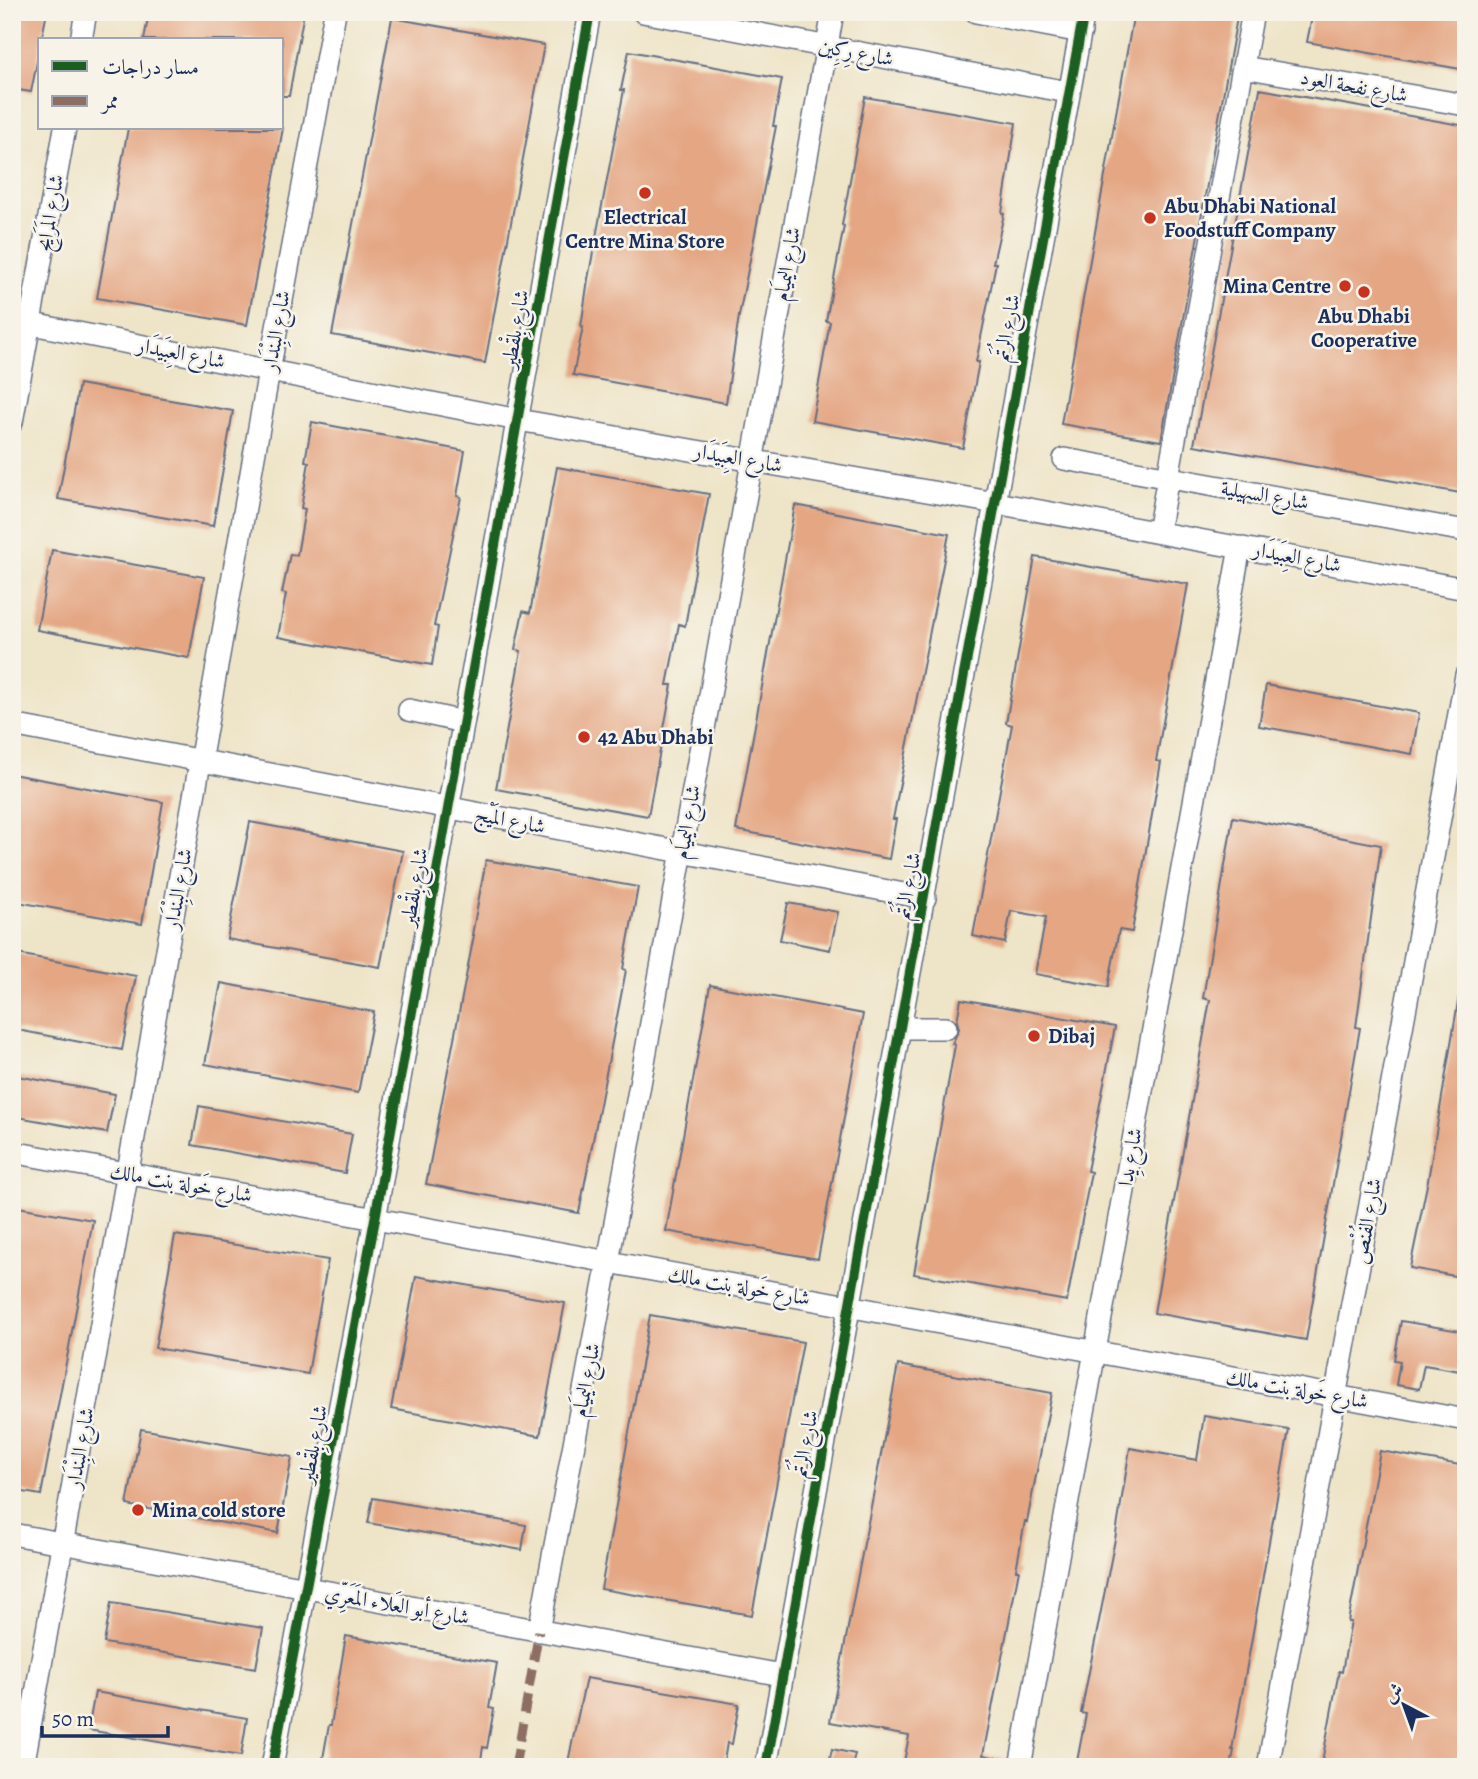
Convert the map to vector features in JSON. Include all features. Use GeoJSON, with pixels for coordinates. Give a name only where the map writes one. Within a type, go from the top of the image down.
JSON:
{"type":"FeatureCollection","features":[{"type":"Feature","properties":{"kind":"street"},"geometry":{"type":"LineString","coordinates":[[81,38],[86,12]]}},
{"type":"Feature","properties":{"kind":"street","name":"شارع البِنْدَار"},"geometry":{"type":"LineString","coordinates":[[23,1767],[269,371],[335,12]]}},
{"type":"Feature","properties":{"kind":"street","name":"شارع بِلقْطير"},"geometry":{"type":"LineString","coordinates":[[272,1767],[375,1219],[590,12]]}},
{"type":"Feature","properties":{"kind":"street","name":"شارع رِكِين"},"geometry":{"type":"LineString","coordinates":[[643,12],[1068,92]]}},
{"type":"Feature","properties":{"kind":"street","name":"شارع اليميَام"},"geometry":{"type":"LineString","coordinates":[[538,1630],[608,1262],[832,12]]}},
{"type":"Feature","properties":{"kind":"street"},"geometry":{"type":"LineString","coordinates":[[976,12],[1082,22]]}},
{"type":"Feature","properties":{"kind":"street"},"geometry":{"type":"LineString","coordinates":[[1158,532],[1253,12]]}},
{"type":"Feature","properties":{"kind":"street","name":"شارع الرُتَم"},"geometry":{"type":"LineString","coordinates":[[766,1767],[1082,22]]}},
{"type":"Feature","properties":{"kind":"street","name":"شارع نفحة العود"},"geometry":{"type":"LineString","coordinates":[[1243,67],[1466,106]]}},
{"type":"Feature","properties":{"kind":"street","name":"شارع المَرَايِح"},"geometry":{"type":"LineString","coordinates":[[12,422],[21,322],[65,130]]}},
{"type":"Feature","properties":{"kind":"street","name":"شارع العِبَيدَار"},"geometry":{"type":"LineString","coordinates":[[21,322],[518,420],[996,503],[1466,589]]}},
{"type":"Feature","properties":{"kind":"street","name":"شارع السهيلية"},"geometry":{"type":"LineString","coordinates":[[1064,459],[1466,531]]}},
{"type":"Feature","properties":{"kind":"street","name":"شارع يِدا"},"geometry":{"type":"LineString","coordinates":[[1020,1767],[1240,547]]}},
{"type":"Feature","properties":{"kind":"street","name":"شارع الفُنْص"},"geometry":{"type":"LineString","coordinates":[[1268,1767],[1466,674]]}},
{"type":"Feature","properties":{"kind":"street"},"geometry":{"type":"LineString","coordinates":[[410,709],[463,722]]}},
{"type":"Feature","properties":{"kind":"street","name":"شارع المَيْج"},"geometry":{"type":"LineString","coordinates":[[12,725],[925,898]]}},
{"type":"Feature","properties":{"kind":"street"},"geometry":{"type":"LineString","coordinates":[[901,1028],[946,1028]]}},
{"type":"Feature","properties":{"kind":"street","name":"شارع خَولة بنت مالك"},"geometry":{"type":"LineString","coordinates":[[12,1152],[1466,1420]]}},
{"type":"Feature","properties":{"kind":"street","name":"شارع أبو العَلاء المَعَرِّي"},"geometry":{"type":"LineString","coordinates":[[12,1534],[782,1675]]}},
{"type":"Feature","properties":{"kind":"building"},"geometry":{"type":"Polygon","coordinates":[[[12,12],[47,12],[42,38],[38,38],[38,57],[31,92],[12,89],[12,12]]]}},
{"type":"Feature","properties":{"kind":"building"},"geometry":{"type":"Polygon","coordinates":[[[149,12],[304,12],[289,96],[284,96],[284,38],[144,38],[149,12]]]}},
{"type":"Feature","properties":{"kind":"building","name":"Abu Dhabi National Foodstuff Company"},"geometry":{"type":"Polygon","coordinates":[[[1134,12],[1238,12],[1161,441],[1061,424],[1134,12]]]}},
{"type":"Feature","properties":{"kind":"building"},"geometry":{"type":"Polygon","coordinates":[[[1313,12],[1466,12],[1466,70],[1307,42],[1313,12]]]}},
{"type":"Feature","properties":{"kind":"building"},"geometry":{"type":"Polygon","coordinates":[[[392,18],[544,45],[485,363],[332,335],[392,18]]]}},
{"type":"Feature","properties":{"kind":"building"},"geometry":{"type":"Polygon","coordinates":[[[629,51],[782,79],[726,403],[573,375],[629,51]]]}},
{"type":"Feature","properties":{"kind":"building","name":"Mina Centre"},"geometry":{"type":"Polygon","coordinates":[[[1260,89],[1466,126],[1466,494],[1194,445],[1260,89]]]}},
{"type":"Feature","properties":{"kind":"building"},"geometry":{"type":"Polygon","coordinates":[[[865,97],[1016,123],[1002,213],[1004,214],[993,263],[996,263],[976,362],[979,362],[963,448],[812,421],[830,322],[826,321],[865,97]]]}},
{"type":"Feature","properties":{"kind":"building"},"geometry":{"type":"Polygon","coordinates":[[[128,130],[283,130],[247,325],[97,298],[128,130]]]}},
{"type":"Feature","properties":{"kind":"building"},"geometry":{"type":"Polygon","coordinates":[[[79,384],[233,411],[213,526],[58,499],[79,384]]]}},
{"type":"Feature","properties":{"kind":"building"},"geometry":{"type":"Polygon","coordinates":[[[312,422],[465,451],[457,496],[461,497],[434,626],[438,627],[432,665],[278,637],[286,594],[282,593],[290,554],[297,555],[305,509],[301,508],[312,422]]]}},
{"type":"Feature","properties":{"kind":"building"},"geometry":{"type":"Polygon","coordinates":[[[557,467],[709,494],[685,626],[679,624],[667,685],[672,685],[648,816],[496,789],[521,651],[515,650],[523,611],[530,613],[557,467]]]}},
{"type":"Feature","properties":{"kind":"building"},"geometry":{"type":"Polygon","coordinates":[[[795,505],[949,534],[893,819],[896,819],[889,859],[736,830],[795,505]]]}},
{"type":"Feature","properties":{"kind":"building"},"geometry":{"type":"Polygon","coordinates":[[[52,550],[204,577],[189,658],[37,630],[52,550]]]}},
{"type":"Feature","properties":{"kind":"building"},"geometry":{"type":"Polygon","coordinates":[[[1035,557],[1188,584],[1156,761],[1161,762],[1132,932],[1119,930],[1108,987],[1035,974],[1046,917],[1011,911],[1005,943],[973,936],[1012,725],[1006,723],[1035,557]]]}},
{"type":"Feature","properties":{"kind":"building"},"geometry":{"type":"Polygon","coordinates":[[[1266,685],[1419,713],[1412,754],[1259,726],[1266,685]]]}},
{"type":"Feature","properties":{"kind":"building"},"geometry":{"type":"Polygon","coordinates":[[[12,774],[163,802],[142,924],[12,901],[12,774]]]}},
{"type":"Feature","properties":{"kind":"building"},"geometry":{"type":"Polygon","coordinates":[[[1233,817],[1381,845],[1356,1027],[1360,1028],[1306,1340],[1154,1313],[1210,1000],[1203,998],[1233,817]]]}},
{"type":"Feature","properties":{"kind":"building"},"geometry":{"type":"Polygon","coordinates":[[[250,822],[403,851],[380,967],[227,939],[250,822]]]}},
{"type":"Feature","properties":{"kind":"building"},"geometry":{"type":"Polygon","coordinates":[[[486,860],[638,887],[623,969],[626,970],[579,1213],[426,1184],[486,860]]]}},
{"type":"Feature","properties":{"kind":"building"},"geometry":{"type":"Polygon","coordinates":[[[788,903],[838,912],[830,950],[780,940],[788,903]]]}},
{"type":"Feature","properties":{"kind":"building"},"geometry":{"type":"Polygon","coordinates":[[[12,953],[136,976],[122,1050],[12,1029],[12,953]]]}},
{"type":"Feature","properties":{"kind":"building"},"geometry":{"type":"Polygon","coordinates":[[[221,983],[374,1012],[358,1093],[205,1064],[221,983]]]}},
{"type":"Feature","properties":{"kind":"building"},"geometry":{"type":"Polygon","coordinates":[[[710,985],[863,1014],[818,1259],[666,1231],[710,985]]]}},
{"type":"Feature","properties":{"kind":"building"},"geometry":{"type":"Polygon","coordinates":[[[1459,996],[1466,997],[1466,1278],[1410,1268],[1428,1180],[1459,996]]]}},
{"type":"Feature","properties":{"kind":"building"},"geometry":{"type":"Polygon","coordinates":[[[961,999],[1115,1027],[1087,1171],[1091,1172],[1067,1301],[914,1274],[955,1045],[952,1044],[959,1029],[957,1021],[961,999]]]}},
{"type":"Feature","properties":{"kind":"building"},"geometry":{"type":"Polygon","coordinates":[[[12,1075],[115,1094],[107,1133],[12,1116],[12,1075]]]}},
{"type":"Feature","properties":{"kind":"building"},"geometry":{"type":"Polygon","coordinates":[[[199,1106],[352,1134],[345,1173],[192,1145],[199,1106]]]}},
{"type":"Feature","properties":{"kind":"building"},"geometry":{"type":"Polygon","coordinates":[[[12,1206],[93,1220],[41,1495],[12,1490],[12,1206]]]}},
{"type":"Feature","properties":{"kind":"building"},"geometry":{"type":"Polygon","coordinates":[[[175,1235],[328,1260],[308,1374],[155,1348],[175,1235]]]}},
{"type":"Feature","properties":{"kind":"building"},"geometry":{"type":"Polygon","coordinates":[[[416,1276],[565,1303],[540,1436],[391,1409],[416,1276]]]}},
{"type":"Feature","properties":{"kind":"building"},"geometry":{"type":"Polygon","coordinates":[[[650,1315],[803,1342],[752,1615],[601,1589],[650,1315]]]}},
{"type":"Feature","properties":{"kind":"building"},"geometry":{"type":"Polygon","coordinates":[[[1401,1321],[1466,1332],[1466,1372],[1424,1365],[1419,1389],[1396,1385],[1400,1361],[1394,1360],[1401,1321]]]}},
{"type":"Feature","properties":{"kind":"building"},"geometry":{"type":"Polygon","coordinates":[[[898,1365],[1052,1393],[1027,1522],[1025,1521],[1016,1570],[1019,1570],[983,1755],[1008,1760],[1007,1767],[903,1767],[909,1736],[830,1722],[898,1365]]]}},
{"type":"Feature","properties":{"kind":"building"},"geometry":{"type":"Polygon","coordinates":[[[1204,1416],[1289,1430],[1231,1767],[1076,1767],[1086,1714],[1081,1713],[1130,1448],[1197,1460],[1204,1416]]]}},
{"type":"Feature","properties":{"kind":"building"},"geometry":{"type":"Polygon","coordinates":[[[141,1429],[292,1457],[278,1533],[127,1505],[141,1429]]]}},
{"type":"Feature","properties":{"kind":"building"},"geometry":{"type":"Polygon","coordinates":[[[1380,1451],[1466,1466],[1466,1767],[1321,1767],[1339,1671],[1342,1672],[1351,1622],[1348,1622],[1380,1451]]]}},
{"type":"Feature","properties":{"kind":"building"},"geometry":{"type":"Polygon","coordinates":[[[373,1498],[526,1525],[522,1550],[368,1523],[373,1498]]]}},
{"type":"Feature","properties":{"kind":"building"},"geometry":{"type":"Polygon","coordinates":[[[111,1603],[263,1628],[256,1668],[104,1643],[111,1603]]]}},
{"type":"Feature","properties":{"kind":"building"},"geometry":{"type":"Polygon","coordinates":[[[346,1636],[497,1663],[489,1708],[494,1709],[487,1748],[483,1747],[480,1767],[337,1767],[322,1764],[346,1636]]]}},
{"type":"Feature","properties":{"kind":"building"},"geometry":{"type":"Polygon","coordinates":[[[586,1678],[739,1704],[732,1744],[727,1743],[723,1767],[595,1767],[568,1762],[586,1678]]]}},
{"type":"Feature","properties":{"kind":"building"},"geometry":{"type":"Polygon","coordinates":[[[95,1692],[247,1718],[241,1756],[88,1730],[95,1692]]]}},
{"type":"Feature","properties":{"kind":"building"},"geometry":{"type":"Polygon","coordinates":[[[832,1749],[855,1754],[852,1767],[828,1767],[832,1749]]]}},
{"type":"Feature","properties":{"kind":"marked path"},"geometry":{"type":"LineString","coordinates":[[515,1767],[539,1631]]}},
{"type":"Feature","properties":{"kind":"cycle path"},"geometry":{"type":"LineString","coordinates":[[272,1767],[375,1219],[590,12]]}},
{"type":"Feature","properties":{"kind":"cycle path"},"geometry":{"type":"LineString","coordinates":[[766,1767],[1084,12]]}},
{"type":"Feature","properties":{"kind":"place","name":"Electrical Centre Mina Store"},"geometry":{"type":"Point","coordinates":[645,193]}},
{"type":"Feature","properties":{"kind":"place","name":"Abu Dhabi National Foodstuff Company"},"geometry":{"type":"Point","coordinates":[1150,218]}},
{"type":"Feature","properties":{"kind":"place","name":"Mina Centre"},"geometry":{"type":"Point","coordinates":[1345,286]}},
{"type":"Feature","properties":{"kind":"place","name":"Abu Dhabi Cooperative"},"geometry":{"type":"Point","coordinates":[1364,292]}},
{"type":"Feature","properties":{"kind":"place","name":"42 Abu Dhabi"},"geometry":{"type":"Point","coordinates":[584,737]}},
{"type":"Feature","properties":{"kind":"place","name":"Dibaj"},"geometry":{"type":"Point","coordinates":[1034,1036]}},
{"type":"Feature","properties":{"kind":"place","name":"Mina cold store"},"geometry":{"type":"Point","coordinates":[138,1510]}}]}
